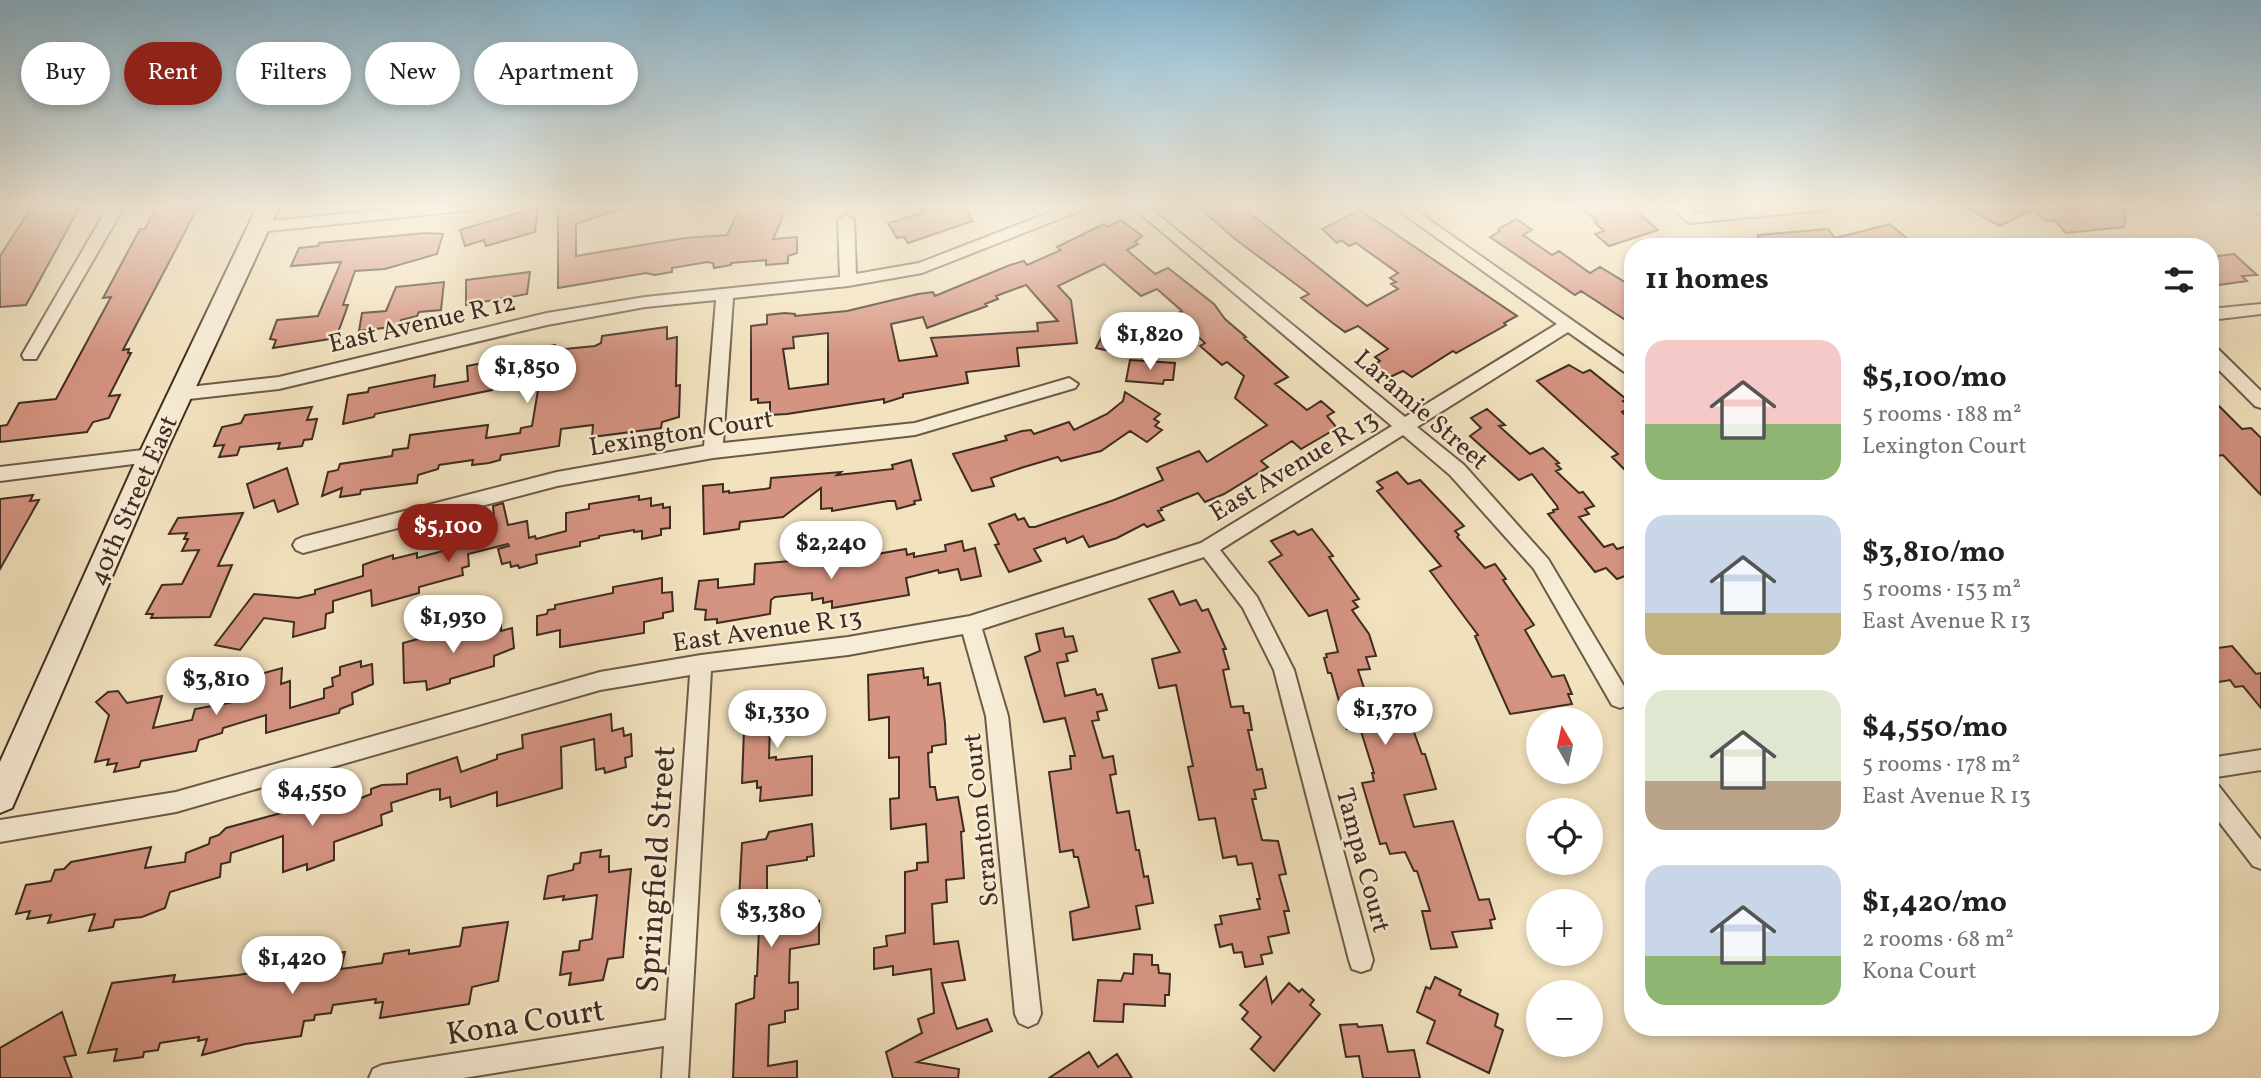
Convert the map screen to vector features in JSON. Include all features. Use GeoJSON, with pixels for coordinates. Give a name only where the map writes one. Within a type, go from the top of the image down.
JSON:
{"type":"FeatureCollection","features":[{"type":"Feature","properties":{"kind":"main road","name":"40th Street East"},"geometry":{"type":"LineString","coordinates":[[0,798],[151,456],[245,255]]}},
{"type":"Feature","properties":{"kind":"street"},"geometry":{"type":"LineString","coordinates":[[30,355],[88,255]]}},
{"type":"Feature","properties":{"kind":"street"},"geometry":{"type":"LineString","coordinates":[[847,255],[848,281]]}},
{"type":"Feature","properties":{"kind":"street","name":"East Avenue R 12"},"geometry":{"type":"LineString","coordinates":[[180,394],[279,383],[547,319],[645,302],[848,281],[922,268],[954,255]]}},
{"type":"Feature","properties":{"kind":"street","name":"Laramie Street"},"geometry":{"type":"LineString","coordinates":[[1199,255],[1457,470],[1541,564],[1620,699]]}},
{"type":"Feature","properties":{"kind":"street"},"geometry":{"type":"LineString","coordinates":[[1470,255],[1624,365]]}},
{"type":"Feature","properties":{"kind":"street"},"geometry":{"type":"LineString","coordinates":[[713,451],[725,293]]}},
{"type":"Feature","properties":{"kind":"street"},"geometry":{"type":"LineString","coordinates":[[2219,314],[2261,309]]}},
{"type":"Feature","properties":{"kind":"street","name":"East Avenue R 13"},"geometry":{"type":"LineString","coordinates":[[0,831],[176,802],[600,681],[701,664],[848,646],[970,624],[1208,548],[1407,427],[1569,324]]}},
{"type":"Feature","properties":{"kind":"street"},"geometry":{"type":"LineString","coordinates":[[2219,360],[2261,402]]}},
{"type":"Feature","properties":{"kind":"street","name":"Lexington Court"},"geometry":{"type":"LineString","coordinates":[[303,545],[557,479],[713,451],[915,429],[1069,384]]}},
{"type":"Feature","properties":{"kind":"street"},"geometry":{"type":"LineString","coordinates":[[0,474],[151,456]]}},
{"type":"Feature","properties":{"kind":"street","name":"Tampa Court"},"geometry":{"type":"LineString","coordinates":[[1208,548],[1250,603],[1284,670],[1361,960]]}},
{"type":"Feature","properties":{"kind":"street","name":"Scranton Court"},"geometry":{"type":"LineString","coordinates":[[970,624],[997,716],[1028,1014]]}},
{"type":"Feature","properties":{"kind":"street","name":"Springfield Street"},"geometry":{"type":"LineString","coordinates":[[675,1078],[701,664]]}},
{"type":"Feature","properties":{"kind":"street"},"geometry":{"type":"LineString","coordinates":[[2219,767],[2261,760]]}},
{"type":"Feature","properties":{"kind":"street"},"geometry":{"type":"LineString","coordinates":[[2219,804],[2261,858]]}},
{"type":"Feature","properties":{"kind":"street","name":"Kona Court"},"geometry":{"type":"LineString","coordinates":[[382,1078],[678,1031]]}},
{"type":"Feature","properties":{"kind":"building"},"geometry":{"type":"Polygon","coordinates":[[[53,255],[26,305],[0,307],[0,256],[53,255]]]}},
{"type":"Feature","properties":{"kind":"building"},"geometry":{"type":"Polygon","coordinates":[[[126,255],[173,255],[123,350],[129,349],[128,353],[131,353],[109,396],[120,395],[109,418],[93,422],[87,432],[0,442],[0,426],[7,425],[19,403],[56,399],[111,297],[103,298],[126,255]]]}},
{"type":"Feature","properties":{"kind":"building"},"geometry":{"type":"Polygon","coordinates":[[[296,255],[432,255],[385,269],[355,271],[343,305],[348,305],[336,338],[273,348],[276,340],[270,339],[277,320],[318,316],[341,262],[291,266],[296,255]]]}},
{"type":"Feature","properties":{"kind":"building"},"geometry":{"type":"Polygon","coordinates":[[[558,255],[790,255],[788,263],[766,265],[766,260],[731,263],[714,268],[713,263],[707,262],[672,268],[672,272],[655,275],[646,273],[558,288],[558,255]]]}},
{"type":"Feature","properties":{"kind":"building"},"geometry":{"type":"Polygon","coordinates":[[[1049,255],[1133,255],[1155,274],[1168,268],[1214,304],[1225,319],[1246,337],[1244,338],[1288,377],[1275,384],[1307,410],[1321,401],[1334,412],[1327,416],[1337,428],[1301,449],[1292,441],[1261,461],[1268,467],[1224,494],[1205,502],[1198,493],[1161,508],[1162,510],[1158,511],[1164,520],[1147,527],[1144,524],[1117,538],[1089,547],[1083,536],[1067,543],[1065,538],[1034,549],[1041,561],[1009,572],[995,545],[999,544],[989,524],[1015,514],[1018,520],[1024,518],[1029,527],[1035,527],[1114,500],[1163,480],[1157,468],[1199,451],[1207,462],[1267,425],[1235,398],[1244,376],[1227,362],[1222,365],[1200,346],[1205,343],[1174,315],[1182,311],[1157,289],[1141,296],[1104,264],[1058,286],[1071,300],[1077,343],[1017,348],[1019,366],[966,372],[968,383],[903,394],[903,397],[884,403],[884,399],[787,414],[770,415],[770,402],[758,403],[758,399],[751,400],[751,326],[767,324],[767,315],[785,313],[795,316],[847,311],[918,294],[933,292],[935,296],[1010,265],[1024,261],[1027,265],[1049,255]],[[1026,285],[996,296],[998,299],[985,304],[987,306],[927,328],[923,317],[891,324],[899,361],[937,356],[931,338],[1038,331],[1037,323],[1058,321],[1026,285]],[[828,333],[793,337],[794,348],[783,349],[789,389],[828,384],[828,333]]]}},
{"type":"Feature","properties":{"kind":"building"},"geometry":{"type":"Polygon","coordinates":[[[1257,255],[1303,255],[1367,306],[1398,289],[1391,284],[1396,282],[1390,278],[1398,273],[1373,255],[1427,255],[1517,316],[1504,323],[1506,325],[1456,353],[1453,351],[1412,377],[1403,371],[1390,377],[1374,365],[1380,361],[1375,357],[1388,349],[1358,326],[1345,332],[1301,298],[1309,294],[1257,255]]]}},
{"type":"Feature","properties":{"kind":"building"},"geometry":{"type":"Polygon","coordinates":[[[1517,255],[1565,255],[1590,273],[1600,267],[1624,282],[1624,319],[1581,291],[1575,295],[1517,255]]]}},
{"type":"Feature","properties":{"kind":"building"},"geometry":{"type":"Polygon","coordinates":[[[2235,255],[2257,275],[2242,276],[2247,281],[2219,285],[2219,256],[2235,255]]]}},
{"type":"Feature","properties":{"kind":"building"},"geometry":{"type":"Polygon","coordinates":[[[530,272],[527,294],[466,305],[466,280],[530,272]]]}},
{"type":"Feature","properties":{"kind":"building"},"geometry":{"type":"Polygon","coordinates":[[[444,282],[441,310],[419,312],[417,316],[401,320],[399,326],[359,331],[362,313],[386,311],[396,287],[444,282]]]}},
{"type":"Feature","properties":{"kind":"building"},"geometry":{"type":"Polygon","coordinates":[[[1118,318],[1144,323],[1129,355],[1096,348],[1110,320],[1116,321],[1118,318]]]}},
{"type":"Feature","properties":{"kind":"building"},"geometry":{"type":"Polygon","coordinates":[[[667,327],[667,339],[677,337],[676,386],[680,385],[679,417],[662,422],[661,428],[592,437],[593,425],[561,429],[559,446],[501,455],[500,460],[489,463],[472,465],[473,460],[439,465],[438,469],[418,475],[417,483],[361,490],[360,494],[340,497],[342,488],[322,496],[328,472],[338,470],[340,464],[392,456],[393,450],[408,448],[410,435],[488,425],[486,438],[520,433],[521,428],[532,426],[539,384],[530,386],[530,376],[496,383],[492,390],[375,414],[374,417],[343,424],[348,395],[368,392],[369,388],[435,375],[434,387],[468,381],[467,366],[488,362],[488,359],[555,345],[555,350],[595,346],[601,343],[602,336],[667,327]]]}},
{"type":"Feature","properties":{"kind":"building"},"geometry":{"type":"Polygon","coordinates":[[[1130,360],[1175,363],[1173,380],[1164,380],[1163,384],[1126,381],[1130,360]]]}},
{"type":"Feature","properties":{"kind":"building"},"geometry":{"type":"Polygon","coordinates":[[[1569,365],[1583,373],[1590,370],[1624,397],[1624,469],[1612,457],[1618,454],[1537,381],[1569,365]]]}},
{"type":"Feature","properties":{"kind":"building"},"geometry":{"type":"Polygon","coordinates":[[[1125,392],[1160,414],[1154,419],[1159,422],[1155,426],[1162,430],[1147,442],[1130,431],[1101,451],[1061,461],[1058,457],[1024,467],[991,478],[994,486],[972,491],[953,454],[1007,440],[1005,436],[1022,431],[1031,430],[1034,434],[1069,422],[1074,430],[1107,414],[1123,401],[1125,392]]]}},
{"type":"Feature","properties":{"kind":"building"},"geometry":{"type":"Polygon","coordinates":[[[2219,406],[2242,429],[2251,428],[2261,438],[2261,495],[2223,455],[2219,456],[2219,406]]]}},
{"type":"Feature","properties":{"kind":"building"},"geometry":{"type":"Polygon","coordinates":[[[312,407],[307,420],[317,419],[312,439],[304,440],[302,446],[278,449],[280,443],[240,447],[237,455],[219,457],[224,445],[214,446],[222,427],[241,423],[245,415],[312,407]]]}},
{"type":"Feature","properties":{"kind":"building"},"geometry":{"type":"Polygon","coordinates":[[[1487,409],[1505,425],[1499,426],[1530,454],[1543,448],[1559,463],[1556,464],[1561,469],[1556,471],[1579,493],[1583,492],[1594,506],[1585,509],[1589,514],[1579,517],[1604,547],[1613,544],[1617,549],[1624,547],[1624,576],[1617,579],[1606,568],[1595,572],[1548,514],[1558,509],[1557,506],[1532,474],[1519,480],[1470,436],[1481,428],[1471,418],[1487,409]]]}},
{"type":"Feature","properties":{"kind":"building"},"geometry":{"type":"Polygon","coordinates":[[[911,460],[921,500],[914,501],[915,504],[897,509],[895,501],[888,501],[832,511],[832,508],[821,509],[821,488],[783,517],[740,522],[739,529],[704,534],[703,486],[723,484],[723,492],[729,493],[765,489],[770,488],[771,478],[893,469],[892,465],[911,460]]]}},
{"type":"Feature","properties":{"kind":"building"},"geometry":{"type":"Polygon","coordinates":[[[287,468],[298,504],[278,512],[274,500],[254,508],[247,484],[287,468]]]}},
{"type":"Feature","properties":{"kind":"building"},"geometry":{"type":"Polygon","coordinates":[[[1397,472],[1408,484],[1420,480],[1464,526],[1455,531],[1459,535],[1457,537],[1485,568],[1495,564],[1506,579],[1503,580],[1534,625],[1525,630],[1552,677],[1564,675],[1572,694],[1568,694],[1572,704],[1526,707],[1526,711],[1510,714],[1475,636],[1478,635],[1430,571],[1441,566],[1377,491],[1383,488],[1377,482],[1397,472]]]}},
{"type":"Feature","properties":{"kind":"building"},"geometry":{"type":"Polygon","coordinates":[[[33,495],[30,501],[39,500],[0,569],[0,499],[33,495]]]}},
{"type":"Feature","properties":{"kind":"building"},"geometry":{"type":"Polygon","coordinates":[[[639,496],[639,500],[651,498],[651,506],[663,504],[663,508],[670,507],[670,528],[661,529],[661,535],[642,539],[642,531],[634,530],[599,536],[580,542],[580,546],[536,555],[537,563],[519,568],[518,565],[511,567],[510,562],[502,564],[498,549],[509,546],[508,544],[468,554],[469,566],[462,568],[463,575],[419,587],[419,593],[372,606],[371,590],[333,601],[333,612],[326,614],[325,628],[293,637],[294,622],[264,618],[240,650],[215,645],[254,594],[298,598],[315,594],[315,590],[363,576],[363,565],[374,561],[393,555],[393,559],[417,553],[417,558],[450,549],[450,541],[495,529],[493,506],[503,503],[508,525],[527,521],[529,538],[535,536],[536,539],[566,531],[566,513],[589,509],[589,504],[639,496]]]}},
{"type":"Feature","properties":{"kind":"building"},"geometry":{"type":"Polygon","coordinates":[[[243,513],[218,566],[232,565],[210,617],[151,618],[153,614],[146,614],[162,585],[182,584],[199,550],[182,551],[188,539],[184,539],[187,533],[169,534],[178,518],[243,513]]]}},
{"type":"Feature","properties":{"kind":"building"},"geometry":{"type":"Polygon","coordinates":[[[1312,529],[1333,556],[1329,557],[1359,599],[1353,601],[1358,607],[1352,610],[1369,634],[1376,656],[1366,657],[1370,669],[1358,670],[1370,706],[1404,705],[1422,754],[1425,754],[1436,789],[1404,795],[1414,827],[1453,821],[1479,900],[1489,899],[1495,919],[1490,920],[1492,928],[1452,932],[1457,947],[1431,949],[1422,911],[1430,911],[1417,871],[1414,871],[1405,852],[1390,854],[1386,843],[1380,844],[1362,783],[1374,781],[1374,773],[1360,728],[1347,729],[1324,658],[1327,657],[1326,654],[1338,652],[1327,610],[1309,616],[1269,562],[1282,555],[1271,541],[1294,531],[1298,535],[1312,529]]]}},
{"type":"Feature","properties":{"kind":"building"},"geometry":{"type":"Polygon","coordinates":[[[962,541],[964,551],[975,548],[981,576],[961,580],[958,569],[939,573],[938,570],[906,578],[909,595],[832,608],[832,601],[823,603],[823,598],[812,600],[812,593],[775,597],[771,600],[770,614],[717,623],[717,619],[705,620],[706,610],[695,609],[699,581],[718,579],[718,588],[754,584],[755,564],[848,556],[848,559],[906,549],[907,555],[914,553],[914,557],[946,551],[945,545],[962,541]]]}},
{"type":"Feature","properties":{"kind":"building"},"geometry":{"type":"Polygon","coordinates":[[[662,578],[662,593],[672,592],[673,611],[663,613],[663,618],[644,622],[644,633],[560,647],[560,630],[537,635],[537,616],[547,614],[548,610],[555,609],[555,605],[613,593],[613,587],[662,578]]]}},
{"type":"Feature","properties":{"kind":"building"},"geometry":{"type":"Polygon","coordinates":[[[1173,591],[1180,605],[1196,600],[1202,611],[1208,609],[1226,649],[1223,649],[1229,669],[1223,670],[1231,707],[1243,706],[1244,713],[1249,713],[1252,730],[1248,730],[1257,770],[1262,769],[1266,788],[1254,790],[1256,799],[1252,799],[1262,840],[1278,841],[1286,874],[1279,875],[1289,911],[1284,911],[1289,933],[1268,937],[1272,953],[1261,955],[1263,964],[1245,967],[1242,952],[1234,953],[1232,944],[1220,947],[1215,925],[1222,924],[1220,916],[1260,909],[1257,899],[1260,899],[1252,863],[1238,865],[1236,856],[1223,858],[1215,818],[1199,820],[1188,767],[1193,766],[1176,685],[1159,688],[1152,659],[1180,652],[1149,599],[1173,591]]]}},
{"type":"Feature","properties":{"kind":"building"},"geometry":{"type":"Polygon","coordinates":[[[501,624],[501,631],[512,628],[514,648],[494,656],[494,666],[450,679],[450,683],[427,690],[426,681],[404,683],[403,643],[455,629],[455,636],[501,624]]]}},
{"type":"Feature","properties":{"kind":"building"},"geometry":{"type":"Polygon","coordinates":[[[1063,628],[1065,637],[1073,636],[1077,651],[1066,654],[1068,661],[1057,663],[1065,696],[1095,689],[1097,695],[1102,694],[1107,710],[1097,712],[1099,720],[1092,721],[1103,758],[1113,756],[1116,774],[1110,775],[1117,813],[1129,811],[1136,850],[1139,850],[1144,877],[1148,876],[1153,903],[1136,906],[1140,929],[1073,940],[1070,912],[1089,907],[1078,857],[1074,857],[1073,850],[1060,852],[1049,772],[1071,769],[1070,756],[1075,756],[1065,718],[1044,722],[1025,657],[1040,651],[1036,634],[1063,628]]]}},
{"type":"Feature","properties":{"kind":"building"},"geometry":{"type":"Polygon","coordinates":[[[2232,646],[2256,674],[2261,673],[2261,708],[2243,686],[2235,687],[2230,680],[2219,682],[2219,648],[2232,646]]]}},
{"type":"Feature","properties":{"kind":"building"},"geometry":{"type":"Polygon","coordinates":[[[361,661],[361,667],[372,664],[373,684],[352,693],[353,704],[340,709],[339,713],[266,733],[266,715],[223,728],[222,733],[199,740],[196,751],[141,761],[139,767],[114,772],[117,763],[107,765],[109,759],[95,762],[109,715],[96,702],[108,692],[118,691],[127,703],[162,696],[153,728],[192,720],[195,709],[251,699],[253,676],[282,668],[281,684],[290,681],[290,708],[324,698],[324,689],[333,686],[332,678],[340,675],[340,667],[361,661]]]}},
{"type":"Feature","properties":{"kind":"building"},"geometry":{"type":"Polygon","coordinates":[[[923,668],[924,678],[928,677],[928,685],[940,683],[945,723],[946,744],[932,746],[932,752],[928,753],[930,787],[935,787],[937,800],[958,797],[964,831],[961,832],[964,878],[946,880],[947,902],[932,904],[934,944],[958,941],[965,980],[942,983],[957,1029],[987,1019],[992,1031],[917,1062],[959,1069],[958,1078],[893,1078],[886,1052],[922,1033],[918,1019],[934,1013],[931,969],[893,975],[893,966],[874,969],[874,948],[887,946],[886,936],[905,933],[905,872],[917,870],[917,863],[928,862],[926,824],[891,829],[890,799],[899,798],[899,757],[889,758],[889,717],[869,720],[868,675],[923,668]]]}},
{"type":"Feature","properties":{"kind":"building"},"geometry":{"type":"Polygon","coordinates":[[[803,692],[803,697],[812,696],[812,713],[807,713],[807,721],[770,726],[769,758],[776,757],[776,760],[812,756],[812,795],[760,801],[761,787],[757,788],[757,781],[742,783],[744,729],[747,728],[748,710],[770,707],[771,695],[803,692]]]}},
{"type":"Feature","properties":{"kind":"building"},"geometry":{"type":"Polygon","coordinates":[[[611,714],[612,731],[623,728],[624,736],[631,734],[632,756],[625,758],[626,767],[605,773],[604,768],[596,770],[594,739],[561,747],[562,788],[497,806],[497,792],[451,807],[450,797],[440,800],[440,789],[391,803],[392,811],[381,815],[382,825],[334,842],[334,860],[307,870],[307,864],[283,872],[283,836],[231,853],[230,862],[221,864],[220,877],[170,892],[165,908],[142,917],[115,920],[113,927],[89,931],[95,914],[48,923],[51,915],[27,919],[30,911],[16,914],[26,885],[51,881],[55,870],[64,869],[71,862],[151,847],[145,868],[185,862],[186,853],[209,844],[210,838],[219,835],[226,828],[285,812],[285,809],[311,800],[311,815],[371,794],[371,789],[382,785],[407,784],[407,774],[457,757],[461,772],[497,759],[497,755],[523,748],[522,735],[611,714]]]}},
{"type":"Feature","properties":{"kind":"building"},"geometry":{"type":"Polygon","coordinates":[[[812,824],[814,856],[807,857],[807,860],[767,866],[767,900],[778,898],[778,904],[794,902],[794,905],[819,901],[819,944],[790,949],[789,983],[798,982],[798,1009],[785,1011],[785,1022],[769,1025],[768,1066],[797,1061],[797,1078],[733,1078],[736,1004],[754,998],[759,928],[744,931],[744,919],[738,920],[742,843],[766,839],[769,832],[812,824]]]}},
{"type":"Feature","properties":{"kind":"building"},"geometry":{"type":"Polygon","coordinates":[[[601,850],[600,857],[609,856],[609,872],[631,869],[623,957],[608,959],[603,980],[569,985],[571,973],[560,975],[563,952],[579,950],[580,941],[592,939],[597,895],[563,900],[564,896],[544,899],[548,876],[573,870],[574,864],[580,863],[581,853],[601,850]]]}},
{"type":"Feature","properties":{"kind":"building"},"geometry":{"type":"Polygon","coordinates":[[[508,922],[498,981],[472,987],[469,1004],[380,1018],[383,1002],[375,1003],[376,999],[333,1005],[331,1013],[315,1015],[314,1020],[304,1021],[301,1036],[245,1044],[202,1055],[207,1039],[198,1041],[199,1037],[160,1043],[158,1050],[144,1052],[143,1057],[114,1061],[117,1049],[88,1053],[112,983],[175,975],[173,982],[238,975],[281,968],[282,961],[345,952],[341,969],[382,963],[384,954],[409,950],[409,954],[460,946],[463,928],[508,922]]]}},
{"type":"Feature","properties":{"kind":"building"},"geometry":{"type":"Polygon","coordinates":[[[1134,954],[1152,955],[1152,965],[1158,965],[1159,973],[1170,974],[1169,995],[1165,995],[1165,1006],[1124,1004],[1123,1022],[1094,1021],[1098,980],[1121,981],[1124,973],[1133,974],[1134,954]]]}},
{"type":"Feature","properties":{"kind":"building"},"geometry":{"type":"Polygon","coordinates":[[[1266,977],[1272,1003],[1289,983],[1299,992],[1302,989],[1314,1000],[1310,1005],[1320,1014],[1274,1071],[1251,1049],[1261,1037],[1242,1019],[1248,1012],[1240,1005],[1266,977]]]}},
{"type":"Feature","properties":{"kind":"building"},"geometry":{"type":"Polygon","coordinates":[[[1435,977],[1461,990],[1459,995],[1498,1014],[1495,1026],[1503,1030],[1489,1073],[1427,1043],[1435,1021],[1417,1012],[1426,987],[1430,989],[1435,977]]]}},
{"type":"Feature","properties":{"kind":"building"},"geometry":{"type":"Polygon","coordinates":[[[62,1012],[76,1055],[64,1057],[72,1078],[0,1078],[0,1048],[62,1012]]]}},
{"type":"Feature","properties":{"kind":"building"},"geometry":{"type":"Polygon","coordinates":[[[1357,1024],[1358,1027],[1382,1025],[1388,1052],[1414,1050],[1420,1078],[1363,1078],[1359,1056],[1346,1057],[1340,1025],[1357,1024]]]}},
{"type":"Feature","properties":{"kind":"building"},"geometry":{"type":"Polygon","coordinates":[[[1089,1052],[1098,1067],[1117,1054],[1132,1078],[1049,1078],[1089,1052]]]}}]}
